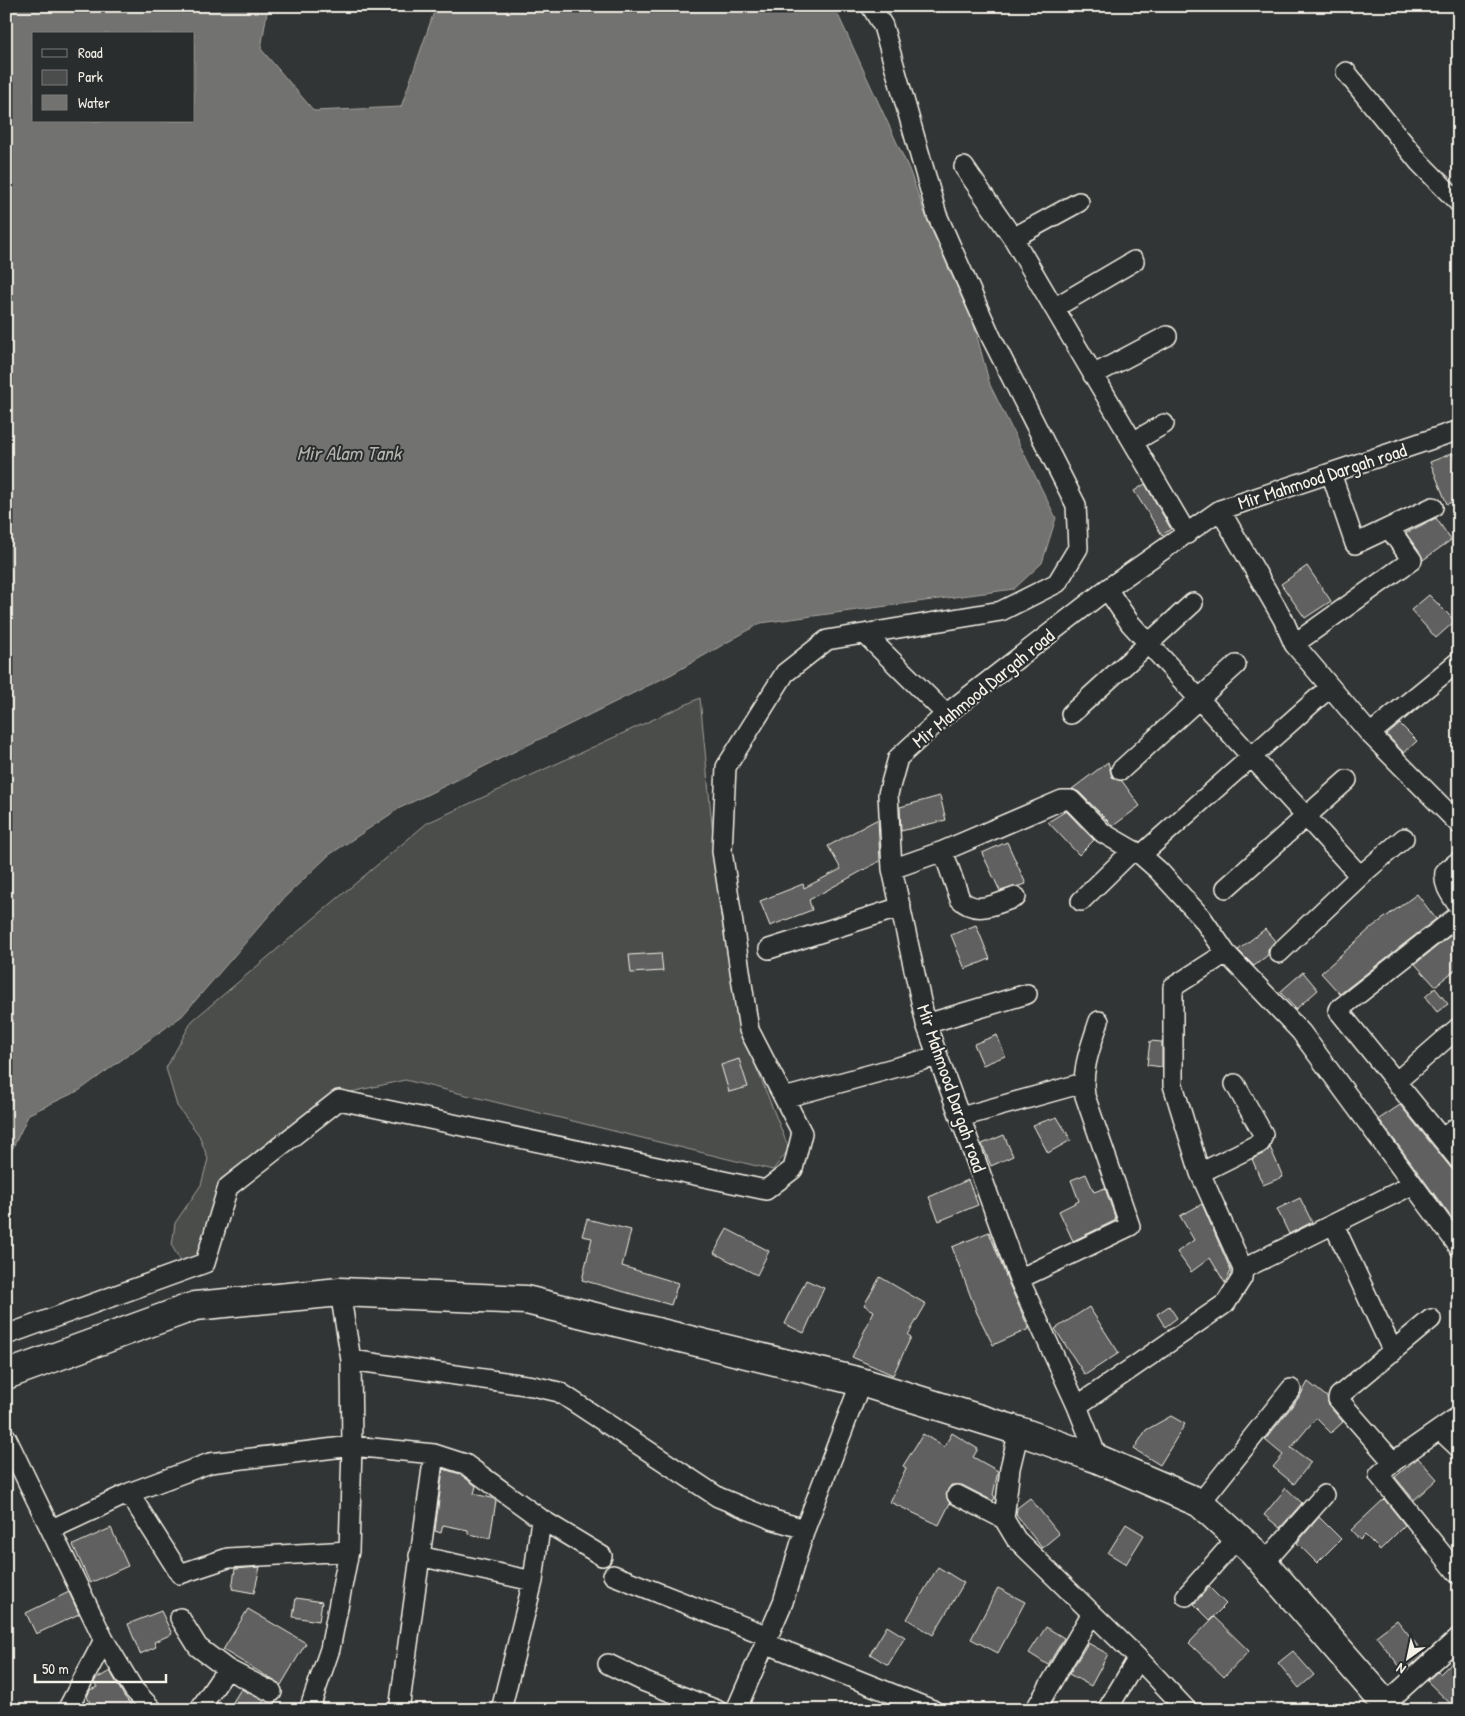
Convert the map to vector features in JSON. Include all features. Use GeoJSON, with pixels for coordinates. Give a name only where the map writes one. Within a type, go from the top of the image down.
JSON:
{"type":"FeatureCollection","features":[{"type":"Feature","properties":{"kind":"main road"},"geometry":{"type":"LineString","coordinates":[[6,1375],[195,1306],[340,1292],[526,1300],[861,1382],[1019,1430],[1098,1459],[1200,1503],[1264,1563],[1388,1707]]}},
{"type":"Feature","properties":{"kind":"street"},"geometry":{"type":"LineString","coordinates":[[6,1335],[205,1263],[228,1187],[339,1100],[766,1190],[793,1169],[802,1134],[749,1030],[722,852],[726,767],[785,673],[827,640],[1001,611],[1057,583],[1078,548],[1076,504],[991,337],[937,215],[883,26],[871,6]]}},
{"type":"Feature","properties":{"kind":"street"},"geometry":{"type":"LineString","coordinates":[[1346,72],[1419,162],[1459,203]]}},
{"type":"Feature","properties":{"kind":"street"},"geometry":{"type":"LineString","coordinates":[[964,167],[1013,238],[1187,534]]}},
{"type":"Feature","properties":{"kind":"street"},"geometry":{"type":"LineString","coordinates":[[1013,238],[1080,202]]}},
{"type":"Feature","properties":{"kind":"street"},"geometry":{"type":"LineString","coordinates":[[1054,308],[1134,261]]}},
{"type":"Feature","properties":{"kind":"street"},"geometry":{"type":"LineString","coordinates":[[1093,375],[1168,336]]}},
{"type":"Feature","properties":{"kind":"street"},"geometry":{"type":"LineString","coordinates":[[1132,442],[1164,424]]}},
{"type":"Feature","properties":{"kind":"street","name":"Mir Mahmood Dargah road"},"geometry":{"type":"LineString","coordinates":[[1098,1459],[1077,1406],[1019,1279],[926,1024],[892,869],[888,794],[898,758],[946,714],[1108,590],[1220,510],[1459,430]]}},
{"type":"Feature","properties":{"kind":"street"},"geometry":{"type":"LineString","coordinates":[[1331,473],[1355,544],[1433,507]]}},
{"type":"Feature","properties":{"kind":"street"},"geometry":{"type":"LineString","coordinates":[[1220,510],[1283,619],[1294,644],[1370,734],[1459,824]]}},
{"type":"Feature","properties":{"kind":"street"},"geometry":{"type":"LineString","coordinates":[[1294,644],[1412,560],[1389,528]]}},
{"type":"Feature","properties":{"kind":"street"},"geometry":{"type":"LineString","coordinates":[[1108,590],[1130,623],[1200,698],[1250,758],[1360,876]]}},
{"type":"Feature","properties":{"kind":"street"},"geometry":{"type":"LineString","coordinates":[[1071,714],[1193,603]]}},
{"type":"Feature","properties":{"kind":"street"},"geometry":{"type":"LineString","coordinates":[[865,634],[946,714]]}},
{"type":"Feature","properties":{"kind":"street"},"geometry":{"type":"LineString","coordinates":[[1370,734],[1459,661]]}},
{"type":"Feature","properties":{"kind":"street"},"geometry":{"type":"LineString","coordinates":[[1121,770],[1236,665]]}},
{"type":"Feature","properties":{"kind":"street"},"geometry":{"type":"LineString","coordinates":[[1081,901],[1250,758],[1330,687]]}},
{"type":"Feature","properties":{"kind":"street"},"geometry":{"type":"LineString","coordinates":[[1226,888],[1347,780]]}},
{"type":"Feature","properties":{"kind":"street"},"geometry":{"type":"LineString","coordinates":[[892,869],[943,851],[1062,800],[1071,800],[1104,833],[1137,852],[1202,918],[1226,953],[1302,1032],[1412,1185],[1457,1242]]}},
{"type":"Feature","properties":{"kind":"street"},"geometry":{"type":"LineString","coordinates":[[1280,953],[1360,876],[1404,838]]}},
{"type":"Feature","properties":{"kind":"street"},"geometry":{"type":"LineString","coordinates":[[943,851],[960,899],[966,905],[974,908],[983,907],[1016,897]]}},
{"type":"Feature","properties":{"kind":"street"},"geometry":{"type":"LineString","coordinates":[[1459,861],[1444,872],[1444,878],[1445,886],[1459,907]]}},
{"type":"Feature","properties":{"kind":"street"},"geometry":{"type":"LineString","coordinates":[[768,949],[900,907]]}},
{"type":"Feature","properties":{"kind":"street"},"geometry":{"type":"LineString","coordinates":[[1459,915],[1338,1010],[1459,1160]]}},
{"type":"Feature","properties":{"kind":"street"},"geometry":{"type":"LineString","coordinates":[[1077,1406],[1226,1303],[1242,1278],[1243,1269],[1200,1173],[1173,1085],[1173,986],[1226,953]]}},
{"type":"Feature","properties":{"kind":"street"},"geometry":{"type":"LineString","coordinates":[[926,1024],[1027,994]]}},
{"type":"Feature","properties":{"kind":"street"},"geometry":{"type":"LineString","coordinates":[[1019,1279],[1130,1226],[1085,1096],[1083,1083],[1085,1064],[1100,1021]]}},
{"type":"Feature","properties":{"kind":"street"},"geometry":{"type":"LineString","coordinates":[[1396,1082],[1459,1026]]}},
{"type":"Feature","properties":{"kind":"street"},"geometry":{"type":"LineString","coordinates":[[784,1098],[938,1056]]}},
{"type":"Feature","properties":{"kind":"street"},"geometry":{"type":"LineString","coordinates":[[961,1117],[1053,1089],[1083,1083]]}},
{"type":"Feature","properties":{"kind":"street"},"geometry":{"type":"LineString","coordinates":[[1200,1173],[1260,1143],[1262,1134],[1235,1084]]}},
{"type":"Feature","properties":{"kind":"street"},"geometry":{"type":"LineString","coordinates":[[1442,1139],[1459,1125]]}},
{"type":"Feature","properties":{"kind":"street"},"geometry":{"type":"LineString","coordinates":[[1243,1269],[1412,1185]]}},
{"type":"Feature","properties":{"kind":"street"},"geometry":{"type":"LineString","coordinates":[[1334,1225],[1393,1352]]}},
{"type":"Feature","properties":{"kind":"street"},"geometry":{"type":"LineString","coordinates":[[309,1710],[330,1649],[349,1551],[352,1446],[350,1360],[340,1292]]}},
{"type":"Feature","properties":{"kind":"street"},"geometry":{"type":"LineString","coordinates":[[1393,1462],[1338,1399],[1340,1394],[1431,1319]]}},
{"type":"Feature","properties":{"kind":"street"},"geometry":{"type":"LineString","coordinates":[[350,1360],[533,1386],[559,1392],[718,1497],[774,1520],[805,1529]]}},
{"type":"Feature","properties":{"kind":"street"},"geometry":{"type":"LineString","coordinates":[[736,1710],[783,1602],[805,1529],[861,1382]]}},
{"type":"Feature","properties":{"kind":"street"},"geometry":{"type":"LineString","coordinates":[[1200,1503],[1291,1389]]}},
{"type":"Feature","properties":{"kind":"street"},"geometry":{"type":"LineString","coordinates":[[1459,1416],[1393,1462],[1380,1473],[1380,1478],[1459,1575]]}},
{"type":"Feature","properties":{"kind":"street"},"geometry":{"type":"LineString","coordinates":[[1004,1519],[1010,1468],[1019,1430]]}},
{"type":"Feature","properties":{"kind":"street"},"geometry":{"type":"LineString","coordinates":[[1440,1430],[1459,1448]]}},
{"type":"Feature","properties":{"kind":"street"},"geometry":{"type":"LineString","coordinates":[[6,1437],[104,1640],[134,1690],[153,1710]]}},
{"type":"Feature","properties":{"kind":"street"},"geometry":{"type":"LineString","coordinates":[[52,1529],[129,1493],[210,1463],[352,1446],[434,1454],[465,1464],[541,1519],[602,1556]]}},
{"type":"Feature","properties":{"kind":"street"},"geometry":{"type":"LineString","coordinates":[[400,1710],[434,1454]]}},
{"type":"Feature","properties":{"kind":"street"},"geometry":{"type":"LineString","coordinates":[[129,1493],[180,1574],[228,1558],[349,1551]]}},
{"type":"Feature","properties":{"kind":"street"},"geometry":{"type":"LineString","coordinates":[[957,1495],[1004,1519],[1016,1538],[1138,1658],[1187,1710]]}},
{"type":"Feature","properties":{"kind":"street"},"geometry":{"type":"LineString","coordinates":[[1264,1563],[1324,1495]]}},
{"type":"Feature","properties":{"kind":"street"},"geometry":{"type":"LineString","coordinates":[[501,1710],[533,1581],[541,1519]]}},
{"type":"Feature","properties":{"kind":"street"},"geometry":{"type":"LineString","coordinates":[[1186,1596],[1238,1537]]}},
{"type":"Feature","properties":{"kind":"street"},"geometry":{"type":"LineString","coordinates":[[419,1556],[533,1581]]}},
{"type":"Feature","properties":{"kind":"street"},"geometry":{"type":"LineString","coordinates":[[613,1576],[933,1710]]}},
{"type":"Feature","properties":{"kind":"street"},"geometry":{"type":"LineString","coordinates":[[1035,1710],[1092,1613]]}},
{"type":"Feature","properties":{"kind":"street"},"geometry":{"type":"LineString","coordinates":[[180,1618],[198,1647],[227,1669],[272,1692]]}},
{"type":"Feature","properties":{"kind":"street"},"geometry":{"type":"LineString","coordinates":[[1388,1707],[1459,1637]]}},
{"type":"Feature","properties":{"kind":"street"},"geometry":{"type":"LineString","coordinates":[[67,1710],[104,1640]]}},
{"type":"Feature","properties":{"kind":"street"},"geometry":{"type":"LineString","coordinates":[[1107,1710],[1138,1658]]}},
{"type":"Feature","properties":{"kind":"street"},"geometry":{"type":"LineString","coordinates":[[608,1664],[717,1710]]}},
{"type":"Feature","properties":{"kind":"street"},"geometry":{"type":"LineString","coordinates":[[199,1710],[227,1669]]}},
{"type":"Feature","properties":{"kind":"green space"},"geometry":{"type":"Polygon","coordinates":[[[700,698],[720,909],[739,1024],[789,1149],[773,1170],[405,1080],[333,1096],[224,1184],[203,1260],[181,1262],[172,1246],[175,1223],[201,1185],[208,1159],[199,1135],[177,1106],[166,1068],[192,1021],[427,823],[700,698]]]}},
{"type":"Feature","properties":{"kind":"water","name":"Mir Alam Tank"},"geometry":{"type":"Polygon","coordinates":[[[6,6],[268,6],[261,49],[314,111],[401,107],[436,6],[834,6],[909,169],[928,222],[974,325],[990,385],[1056,518],[1042,563],[1014,589],[761,623],[672,674],[400,808],[329,855],[285,897],[182,1016],[80,1090],[29,1114],[6,1162],[6,6]]]}},
{"type":"Feature","properties":{"kind":"building"},"geometry":{"type":"Polygon","coordinates":[[[1453,453],[1459,468],[1459,499],[1447,504],[1430,462],[1453,453]]]}},
{"type":"Feature","properties":{"kind":"building"},"geometry":{"type":"Polygon","coordinates":[[[1145,484],[1171,529],[1162,535],[1134,491],[1145,484]]]}},
{"type":"Feature","properties":{"kind":"building"},"geometry":{"type":"Polygon","coordinates":[[[1436,518],[1451,540],[1423,560],[1406,533],[1436,518]]]}},
{"type":"Feature","properties":{"kind":"building"},"geometry":{"type":"Polygon","coordinates":[[[1307,566],[1331,601],[1305,618],[1281,584],[1307,566]]]}},
{"type":"Feature","properties":{"kind":"building"},"geometry":{"type":"Polygon","coordinates":[[[1429,595],[1455,621],[1436,638],[1411,610],[1429,595]]]}},
{"type":"Feature","properties":{"kind":"building"},"geometry":{"type":"Polygon","coordinates":[[[1400,724],[1417,741],[1404,753],[1387,735],[1400,724]]]}},
{"type":"Feature","properties":{"kind":"building"},"geometry":{"type":"Polygon","coordinates":[[[1108,762],[1112,777],[1122,781],[1140,806],[1113,826],[1079,792],[1072,789],[1108,762]]]}},
{"type":"Feature","properties":{"kind":"building"},"geometry":{"type":"Polygon","coordinates":[[[940,796],[946,820],[901,831],[900,807],[940,796]]]}},
{"type":"Feature","properties":{"kind":"building"},"geometry":{"type":"Polygon","coordinates":[[[1066,811],[1094,840],[1079,855],[1048,822],[1066,811]]]}},
{"type":"Feature","properties":{"kind":"building"},"geometry":{"type":"Polygon","coordinates":[[[878,819],[880,861],[809,900],[812,910],[770,926],[760,901],[803,884],[804,888],[841,869],[828,846],[878,819]]]}},
{"type":"Feature","properties":{"kind":"building"},"geometry":{"type":"Polygon","coordinates":[[[1007,842],[1026,884],[1000,891],[982,853],[1007,842]]]}},
{"type":"Feature","properties":{"kind":"building"},"geometry":{"type":"Polygon","coordinates":[[[1417,894],[1436,919],[1340,994],[1321,973],[1372,927],[1417,894]]]}},
{"type":"Feature","properties":{"kind":"building"},"geometry":{"type":"Polygon","coordinates":[[[976,925],[990,959],[965,969],[951,935],[976,925]]]}},
{"type":"Feature","properties":{"kind":"building"},"geometry":{"type":"Polygon","coordinates":[[[1265,929],[1275,941],[1268,949],[1268,955],[1254,966],[1238,950],[1265,929]]]}},
{"type":"Feature","properties":{"kind":"building"},"geometry":{"type":"Polygon","coordinates":[[[1451,935],[1459,945],[1459,967],[1435,986],[1415,964],[1451,935]]]}},
{"type":"Feature","properties":{"kind":"building"},"geometry":{"type":"Polygon","coordinates":[[[661,953],[663,971],[631,973],[629,955],[661,953]]]}},
{"type":"Feature","properties":{"kind":"building"},"geometry":{"type":"Polygon","coordinates":[[[1303,972],[1318,990],[1296,1009],[1280,992],[1303,972]]]}},
{"type":"Feature","properties":{"kind":"building"},"geometry":{"type":"Polygon","coordinates":[[[1435,988],[1448,1004],[1437,1012],[1425,997],[1435,988]]]}},
{"type":"Feature","properties":{"kind":"building"},"geometry":{"type":"Polygon","coordinates":[[[997,1035],[1005,1056],[983,1065],[974,1044],[997,1035]]]}},
{"type":"Feature","properties":{"kind":"building"},"geometry":{"type":"Polygon","coordinates":[[[1150,1041],[1162,1042],[1162,1067],[1147,1065],[1150,1041]]]}},
{"type":"Feature","properties":{"kind":"building"},"geometry":{"type":"Polygon","coordinates":[[[739,1059],[748,1087],[729,1092],[721,1065],[739,1059]]]}},
{"type":"Feature","properties":{"kind":"building"},"geometry":{"type":"Polygon","coordinates":[[[1400,1105],[1459,1178],[1459,1228],[1379,1119],[1400,1105]]]}},
{"type":"Feature","properties":{"kind":"building"},"geometry":{"type":"Polygon","coordinates":[[[1057,1117],[1071,1140],[1048,1153],[1033,1125],[1057,1117]]]}},
{"type":"Feature","properties":{"kind":"building"},"geometry":{"type":"Polygon","coordinates":[[[1004,1135],[1013,1156],[991,1166],[982,1144],[1004,1135]]]}},
{"type":"Feature","properties":{"kind":"building"},"geometry":{"type":"Polygon","coordinates":[[[1270,1147],[1283,1177],[1263,1185],[1252,1159],[1265,1153],[1270,1147]]]}},
{"type":"Feature","properties":{"kind":"building"},"geometry":{"type":"Polygon","coordinates":[[[1086,1174],[1094,1192],[1105,1188],[1116,1220],[1073,1241],[1059,1211],[1079,1201],[1071,1180],[1086,1174]]]}},
{"type":"Feature","properties":{"kind":"building"},"geometry":{"type":"Polygon","coordinates":[[[968,1180],[978,1205],[939,1221],[929,1197],[968,1180]]]}},
{"type":"Feature","properties":{"kind":"building"},"geometry":{"type":"Polygon","coordinates":[[[1300,1198],[1312,1222],[1289,1234],[1277,1209],[1300,1198]]]}},
{"type":"Feature","properties":{"kind":"building"},"geometry":{"type":"Polygon","coordinates":[[[1202,1204],[1231,1271],[1225,1283],[1210,1258],[1191,1272],[1177,1252],[1194,1240],[1180,1216],[1202,1204]]]}},
{"type":"Feature","properties":{"kind":"building"},"geometry":{"type":"Polygon","coordinates":[[[587,1219],[631,1230],[622,1266],[678,1283],[671,1305],[582,1280],[592,1238],[582,1236],[587,1219]]]}},
{"type":"Feature","properties":{"kind":"building"},"geometry":{"type":"Polygon","coordinates":[[[727,1229],[769,1251],[757,1275],[714,1253],[727,1229]]]}},
{"type":"Feature","properties":{"kind":"building"},"geometry":{"type":"Polygon","coordinates":[[[989,1232],[1029,1329],[993,1345],[977,1313],[952,1247],[989,1232]]]}},
{"type":"Feature","properties":{"kind":"building"},"geometry":{"type":"Polygon","coordinates":[[[880,1277],[926,1304],[908,1335],[911,1337],[893,1375],[852,1357],[874,1311],[864,1305],[880,1277]]]}},
{"type":"Feature","properties":{"kind":"building"},"geometry":{"type":"Polygon","coordinates":[[[806,1280],[824,1288],[804,1333],[785,1324],[806,1280]]]}},
{"type":"Feature","properties":{"kind":"building"},"geometry":{"type":"Polygon","coordinates":[[[1169,1306],[1177,1318],[1165,1327],[1157,1314],[1169,1306]]]}},
{"type":"Feature","properties":{"kind":"building"},"geometry":{"type":"Polygon","coordinates":[[[1089,1307],[1119,1353],[1085,1375],[1055,1329],[1089,1307]]]}},
{"type":"Feature","properties":{"kind":"building"},"geometry":{"type":"Polygon","coordinates":[[[1308,1382],[1327,1397],[1329,1406],[1343,1422],[1331,1433],[1316,1418],[1291,1448],[1311,1462],[1294,1484],[1273,1467],[1283,1455],[1265,1440],[1300,1396],[1308,1382]]]}},
{"type":"Feature","properties":{"kind":"building"},"geometry":{"type":"Polygon","coordinates":[[[1171,1416],[1185,1424],[1160,1465],[1134,1449],[1146,1430],[1171,1416]]]}},
{"type":"Feature","properties":{"kind":"building"},"geometry":{"type":"Polygon","coordinates":[[[952,1433],[978,1449],[973,1457],[998,1471],[993,1495],[995,1497],[993,1501],[962,1485],[951,1485],[946,1495],[950,1503],[939,1525],[890,1502],[906,1468],[903,1466],[923,1434],[944,1447],[952,1433]]]}},
{"type":"Feature","properties":{"kind":"building"},"geometry":{"type":"Polygon","coordinates":[[[1418,1458],[1437,1479],[1414,1500],[1395,1477],[1418,1458]]]}},
{"type":"Feature","properties":{"kind":"building"},"geometry":{"type":"Polygon","coordinates":[[[443,1469],[460,1474],[476,1486],[474,1494],[492,1498],[496,1501],[490,1538],[468,1534],[468,1530],[443,1525],[441,1533],[435,1531],[443,1469]]]}},
{"type":"Feature","properties":{"kind":"building"},"geometry":{"type":"Polygon","coordinates":[[[1286,1488],[1302,1503],[1280,1528],[1264,1515],[1286,1488]]]}},
{"type":"Feature","properties":{"kind":"building"},"geometry":{"type":"Polygon","coordinates":[[[1030,1498],[1059,1534],[1042,1548],[1016,1515],[1017,1508],[1030,1498]]]}},
{"type":"Feature","properties":{"kind":"building"},"geometry":{"type":"Polygon","coordinates":[[[1384,1499],[1405,1525],[1380,1550],[1365,1535],[1360,1540],[1351,1530],[1384,1499]]]}},
{"type":"Feature","properties":{"kind":"building"},"geometry":{"type":"Polygon","coordinates":[[[1319,1517],[1341,1539],[1317,1563],[1297,1543],[1319,1517]]]}},
{"type":"Feature","properties":{"kind":"building"},"geometry":{"type":"Polygon","coordinates":[[[1126,1524],[1144,1535],[1126,1564],[1108,1553],[1126,1524]]]}},
{"type":"Feature","properties":{"kind":"building"},"geometry":{"type":"Polygon","coordinates":[[[111,1528],[128,1566],[90,1583],[73,1545],[111,1528]]]}},
{"type":"Feature","properties":{"kind":"building"},"geometry":{"type":"Polygon","coordinates":[[[260,1567],[254,1593],[232,1589],[235,1569],[260,1567]]]}},
{"type":"Feature","properties":{"kind":"building"},"geometry":{"type":"Polygon","coordinates":[[[938,1567],[964,1583],[933,1635],[907,1619],[938,1567]]]}},
{"type":"Feature","properties":{"kind":"building"},"geometry":{"type":"Polygon","coordinates":[[[1209,1587],[1226,1604],[1210,1620],[1194,1604],[1209,1587]]]}},
{"type":"Feature","properties":{"kind":"building"},"geometry":{"type":"Polygon","coordinates":[[[998,1588],[1025,1602],[998,1653],[971,1639],[998,1588]]]}},
{"type":"Feature","properties":{"kind":"building"},"geometry":{"type":"Polygon","coordinates":[[[69,1592],[79,1614],[36,1634],[26,1613],[69,1592]]]}},
{"type":"Feature","properties":{"kind":"building"},"geometry":{"type":"Polygon","coordinates":[[[296,1598],[322,1602],[319,1621],[293,1617],[296,1598]]]}},
{"type":"Feature","properties":{"kind":"building"},"geometry":{"type":"Polygon","coordinates":[[[248,1609],[306,1643],[281,1685],[223,1650],[248,1609]]]}},
{"type":"Feature","properties":{"kind":"building"},"geometry":{"type":"Polygon","coordinates":[[[161,1611],[172,1634],[154,1642],[156,1647],[140,1654],[128,1624],[161,1611]]]}},
{"type":"Feature","properties":{"kind":"building"},"geometry":{"type":"Polygon","coordinates":[[[1214,1617],[1249,1651],[1224,1677],[1189,1643],[1214,1617]]]}},
{"type":"Feature","properties":{"kind":"building"},"geometry":{"type":"Polygon","coordinates":[[[1397,1620],[1424,1654],[1404,1672],[1376,1636],[1397,1620]]]}},
{"type":"Feature","properties":{"kind":"building"},"geometry":{"type":"Polygon","coordinates":[[[887,1626],[905,1637],[888,1665],[870,1654],[887,1626]]]}},
{"type":"Feature","properties":{"kind":"building"},"geometry":{"type":"Polygon","coordinates":[[[1046,1627],[1064,1638],[1048,1665],[1029,1653],[1046,1627]]]}},
{"type":"Feature","properties":{"kind":"building"},"geometry":{"type":"Polygon","coordinates":[[[1088,1643],[1108,1654],[1091,1686],[1069,1674],[1088,1643]]]}},
{"type":"Feature","properties":{"kind":"building"},"geometry":{"type":"Polygon","coordinates":[[[1293,1651],[1314,1675],[1299,1688],[1278,1663],[1293,1651]]]}},
{"type":"Feature","properties":{"kind":"building"},"geometry":{"type":"Polygon","coordinates":[[[1459,1655],[1459,1710],[1457,1710],[1427,1681],[1438,1671],[1440,1674],[1459,1655]]]}},
{"type":"Feature","properties":{"kind":"building"},"geometry":{"type":"Polygon","coordinates":[[[110,1671],[124,1696],[135,1710],[104,1710],[100,1703],[93,1708],[87,1697],[90,1690],[97,1687],[94,1682],[96,1679],[110,1671]]]}},
{"type":"Feature","properties":{"kind":"building"},"geometry":{"type":"Polygon","coordinates":[[[241,1689],[264,1701],[258,1710],[228,1710],[241,1689]]]}}]}
